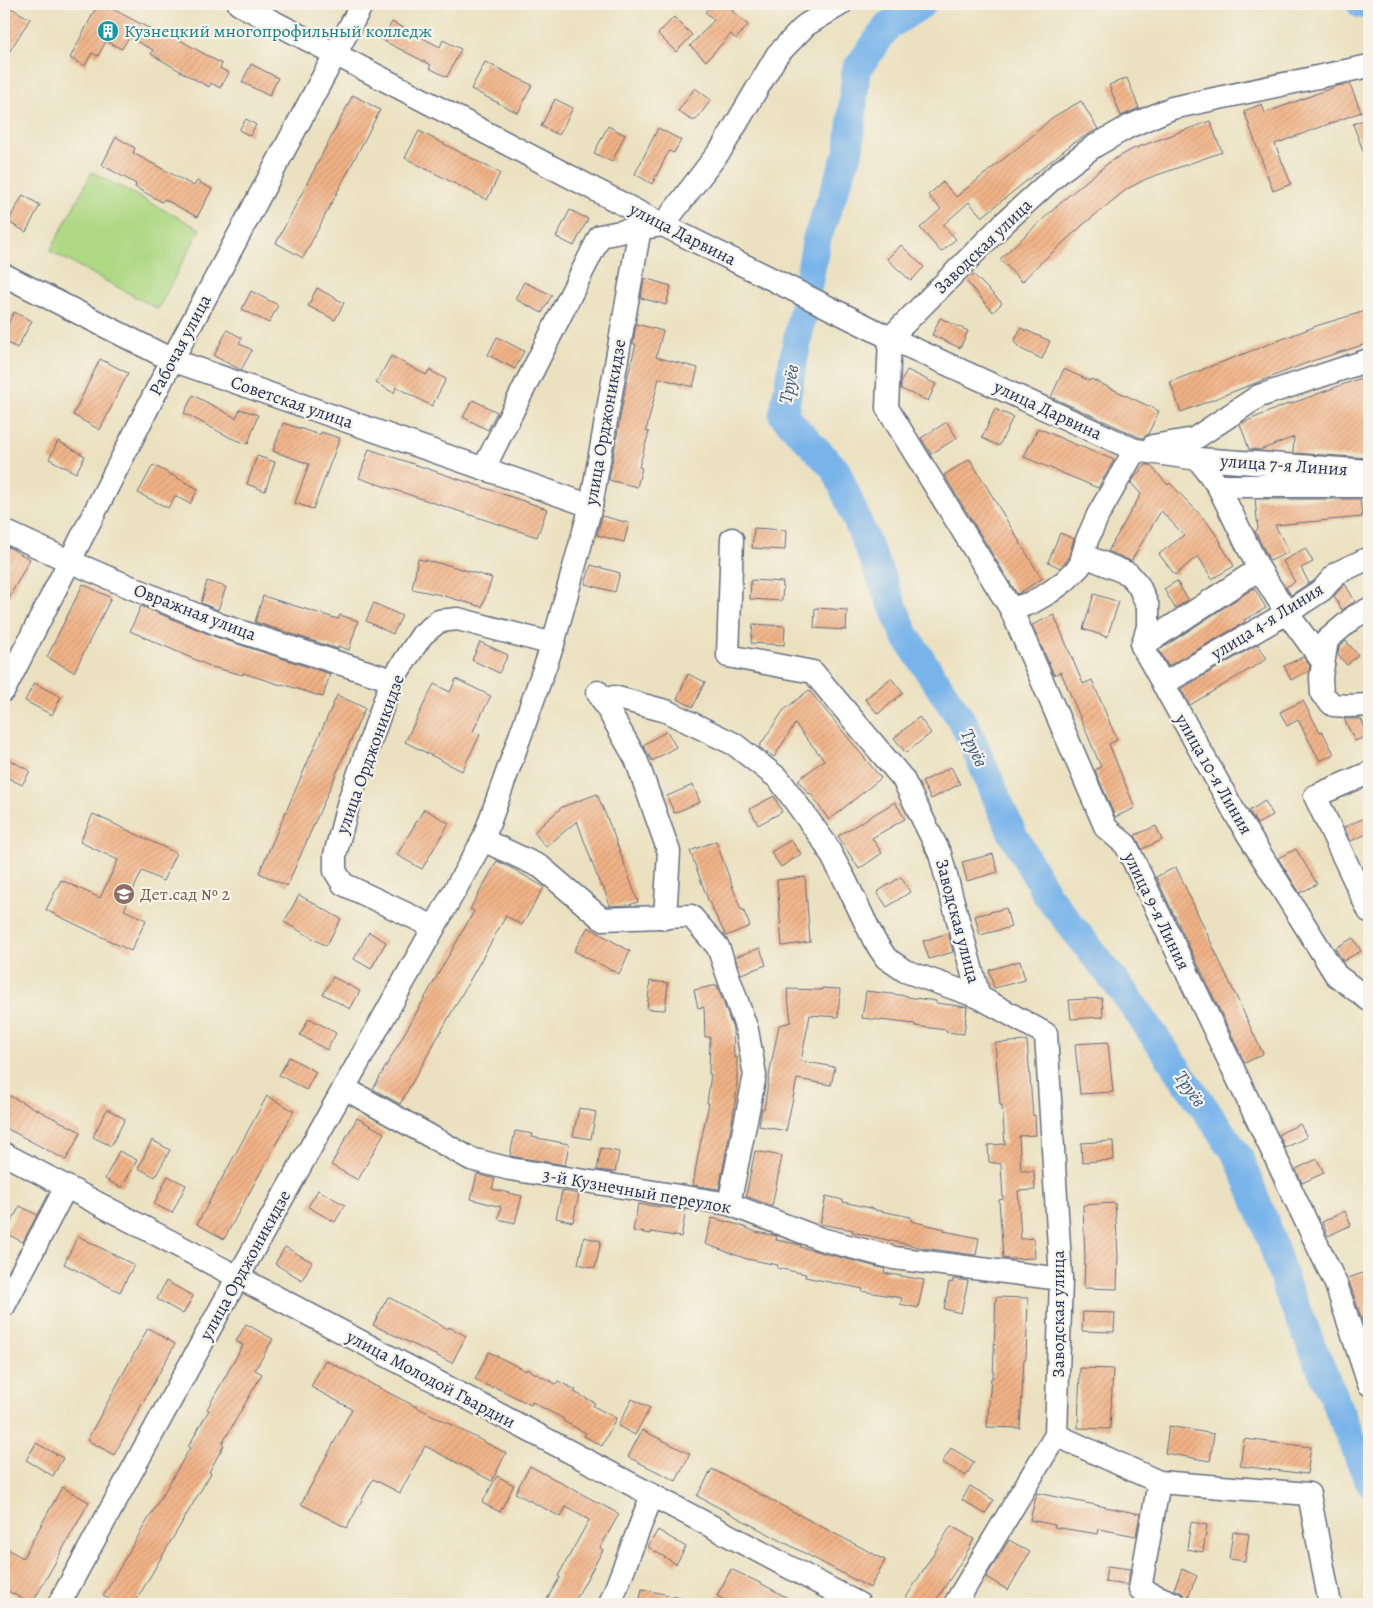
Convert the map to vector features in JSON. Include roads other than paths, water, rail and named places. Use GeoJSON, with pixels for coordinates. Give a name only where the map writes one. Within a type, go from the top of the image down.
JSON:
{"type":"FeatureCollection","features":[{"type":"Feature","properties":{"kind":"street","name":"улица Дарвина"},"geometry":{"type":"LineString","coordinates":[[239,4],[663,225],[890,338],[1134,450],[1198,459]]}},
{"type":"Feature","properties":{"kind":"street","name":"Рабочая улица"},"geometry":{"type":"LineString","coordinates":[[4,690],[172,360],[362,4]]}},
{"type":"Feature","properties":{"kind":"street"},"geometry":{"type":"LineString","coordinates":[[484,468],[600,236],[663,225],[722,148],[777,55],[806,25],[841,4]]}},
{"type":"Feature","properties":{"kind":"street","name":"Заводская улица"},"geometry":{"type":"LineString","coordinates":[[890,338],[1003,224],[1061,171],[1093,147],[1128,126],[1172,108],[1369,66]]}},
{"type":"Feature","properties":{"kind":"street","name":"улица Орджоникидзе"},"geometry":{"type":"LineString","coordinates":[[59,1604],[238,1277],[483,840],[553,644],[591,506],[640,228]]}},
{"type":"Feature","properties":{"kind":"street","name":"Советская улица"},"geometry":{"type":"LineString","coordinates":[[4,274],[172,360],[591,506]]}},
{"type":"Feature","properties":{"kind":"street"},"geometry":{"type":"LineString","coordinates":[[890,338],[886,408],[1011,609],[1031,603],[1065,581],[1080,566],[1087,540],[1098,515],[1134,450],[1194,439],[1259,396],[1369,360]]}},
{"type":"Feature","properties":{"kind":"street"},"geometry":{"type":"LineString","coordinates":[[1198,459],[1218,486],[1259,569],[1287,613],[1323,662]]}},
{"type":"Feature","properties":{"kind":"street","name":"улица 7-я Линия"},"geometry":{"type":"LineString","coordinates":[[1198,459],[1369,471]]}},
{"type":"Feature","properties":{"kind":"street"},"geometry":{"type":"LineString","coordinates":[[1218,486],[1369,486]]}},
{"type":"Feature","properties":{"kind":"street","name":"Овражная улица"},"geometry":{"type":"LineString","coordinates":[[4,531],[69,561],[220,625],[392,680]]}},
{"type":"Feature","properties":{"kind":"street","name":"Заводская улица"},"geometry":{"type":"LineString","coordinates":[[732,539],[728,656],[813,672],[903,779],[940,854],[979,997],[1046,1034],[1061,1279],[1056,1435],[955,1604]]}},
{"type":"Feature","properties":{"kind":"street"},"geometry":{"type":"LineString","coordinates":[[1083,555],[1129,574],[1139,586],[1148,607],[1148,628],[1142,646]]}},
{"type":"Feature","properties":{"kind":"street","name":"улица 4-я Линия"},"geometry":{"type":"LineString","coordinates":[[1162,684],[1287,613],[1322,590],[1337,573],[1369,558]]}},
{"type":"Feature","properties":{"kind":"street"},"geometry":{"type":"LineString","coordinates":[[1142,646],[1259,569]]}},
{"type":"Feature","properties":{"kind":"street","name":"улица 9-я Линия"},"geometry":{"type":"LineString","coordinates":[[1011,609],[1106,828],[1126,845],[1336,1284],[1369,1384]]}},
{"type":"Feature","properties":{"kind":"street"},"geometry":{"type":"LineString","coordinates":[[1369,610],[1354,617],[1327,640],[1320,677],[1322,694],[1333,705],[1369,705]]}},
{"type":"Feature","properties":{"kind":"street","name":"улица Орджоникидзе"},"geometry":{"type":"LineString","coordinates":[[434,927],[343,884],[335,871],[335,855],[349,802],[392,680],[422,635],[439,621],[458,619],[553,644]]}},
{"type":"Feature","properties":{"kind":"street","name":"улица 10-я Линия"},"geometry":{"type":"LineString","coordinates":[[1142,646],[1239,820],[1336,976],[1369,1000]]}},
{"type":"Feature","properties":{"kind":"street"},"geometry":{"type":"LineString","coordinates":[[665,918],[669,852],[636,759],[606,695],[666,711],[734,744],[779,779],[825,843],[874,940],[886,958],[905,971],[979,997]]}},
{"type":"Feature","properties":{"kind":"street"},"geometry":{"type":"LineString","coordinates":[[1369,772],[1315,796],[1369,911]]}},
{"type":"Feature","properties":{"kind":"street"},"geometry":{"type":"LineString","coordinates":[[483,840],[541,868],[602,919],[691,916],[718,947],[747,1030],[755,1075],[729,1204]]}},
{"type":"Feature","properties":{"kind":"street","name":"3-й Кузнечный переулок"},"geometry":{"type":"LineString","coordinates":[[344,1088],[471,1158],[510,1169],[729,1204],[821,1239],[894,1258],[1061,1279]]}},
{"type":"Feature","properties":{"kind":"street","name":"улица Молодой Гвардии"},"geometry":{"type":"LineString","coordinates":[[4,1154],[859,1604]]}},
{"type":"Feature","properties":{"kind":"street"},"geometry":{"type":"LineString","coordinates":[[4,1306],[66,1187]]}},
{"type":"Feature","properties":{"kind":"street"},"geometry":{"type":"LineString","coordinates":[[1056,1435],[1159,1482],[1309,1494],[1330,1604]]}},
{"type":"Feature","properties":{"kind":"street"},"geometry":{"type":"LineString","coordinates":[[1159,1482],[1140,1589],[1176,1604]]}},
{"type":"Feature","properties":{"kind":"street"},"geometry":{"type":"LineString","coordinates":[[610,1604],[652,1495]]}},
{"type":"Feature","properties":{"kind":"waterway","name":"Труёв"},"geometry":{"type":"LineString","coordinates":[[922,4],[888,26],[856,70],[849,150],[817,238],[783,415],[836,470],[905,635],[966,727],[1012,833],[1047,895],[1125,994],[1238,1156],[1266,1225],[1287,1288],[1369,1481]]}},
{"type":"Feature","properties":{"kind":"waterway","name":"Труёв"},"geometry":{"type":"LineString","coordinates":[[1361,4],[1369,5]]}},
{"type":"Feature","properties":{"kind":"place","name":"Кузнецкий многопрофильный колледж"},"geometry":{"type":"Point","coordinates":[108,31]}},
{"type":"Feature","properties":{"kind":"place","name":"Дет.сад № 2"},"geometry":{"type":"Point","coordinates":[124,894]}}]}
